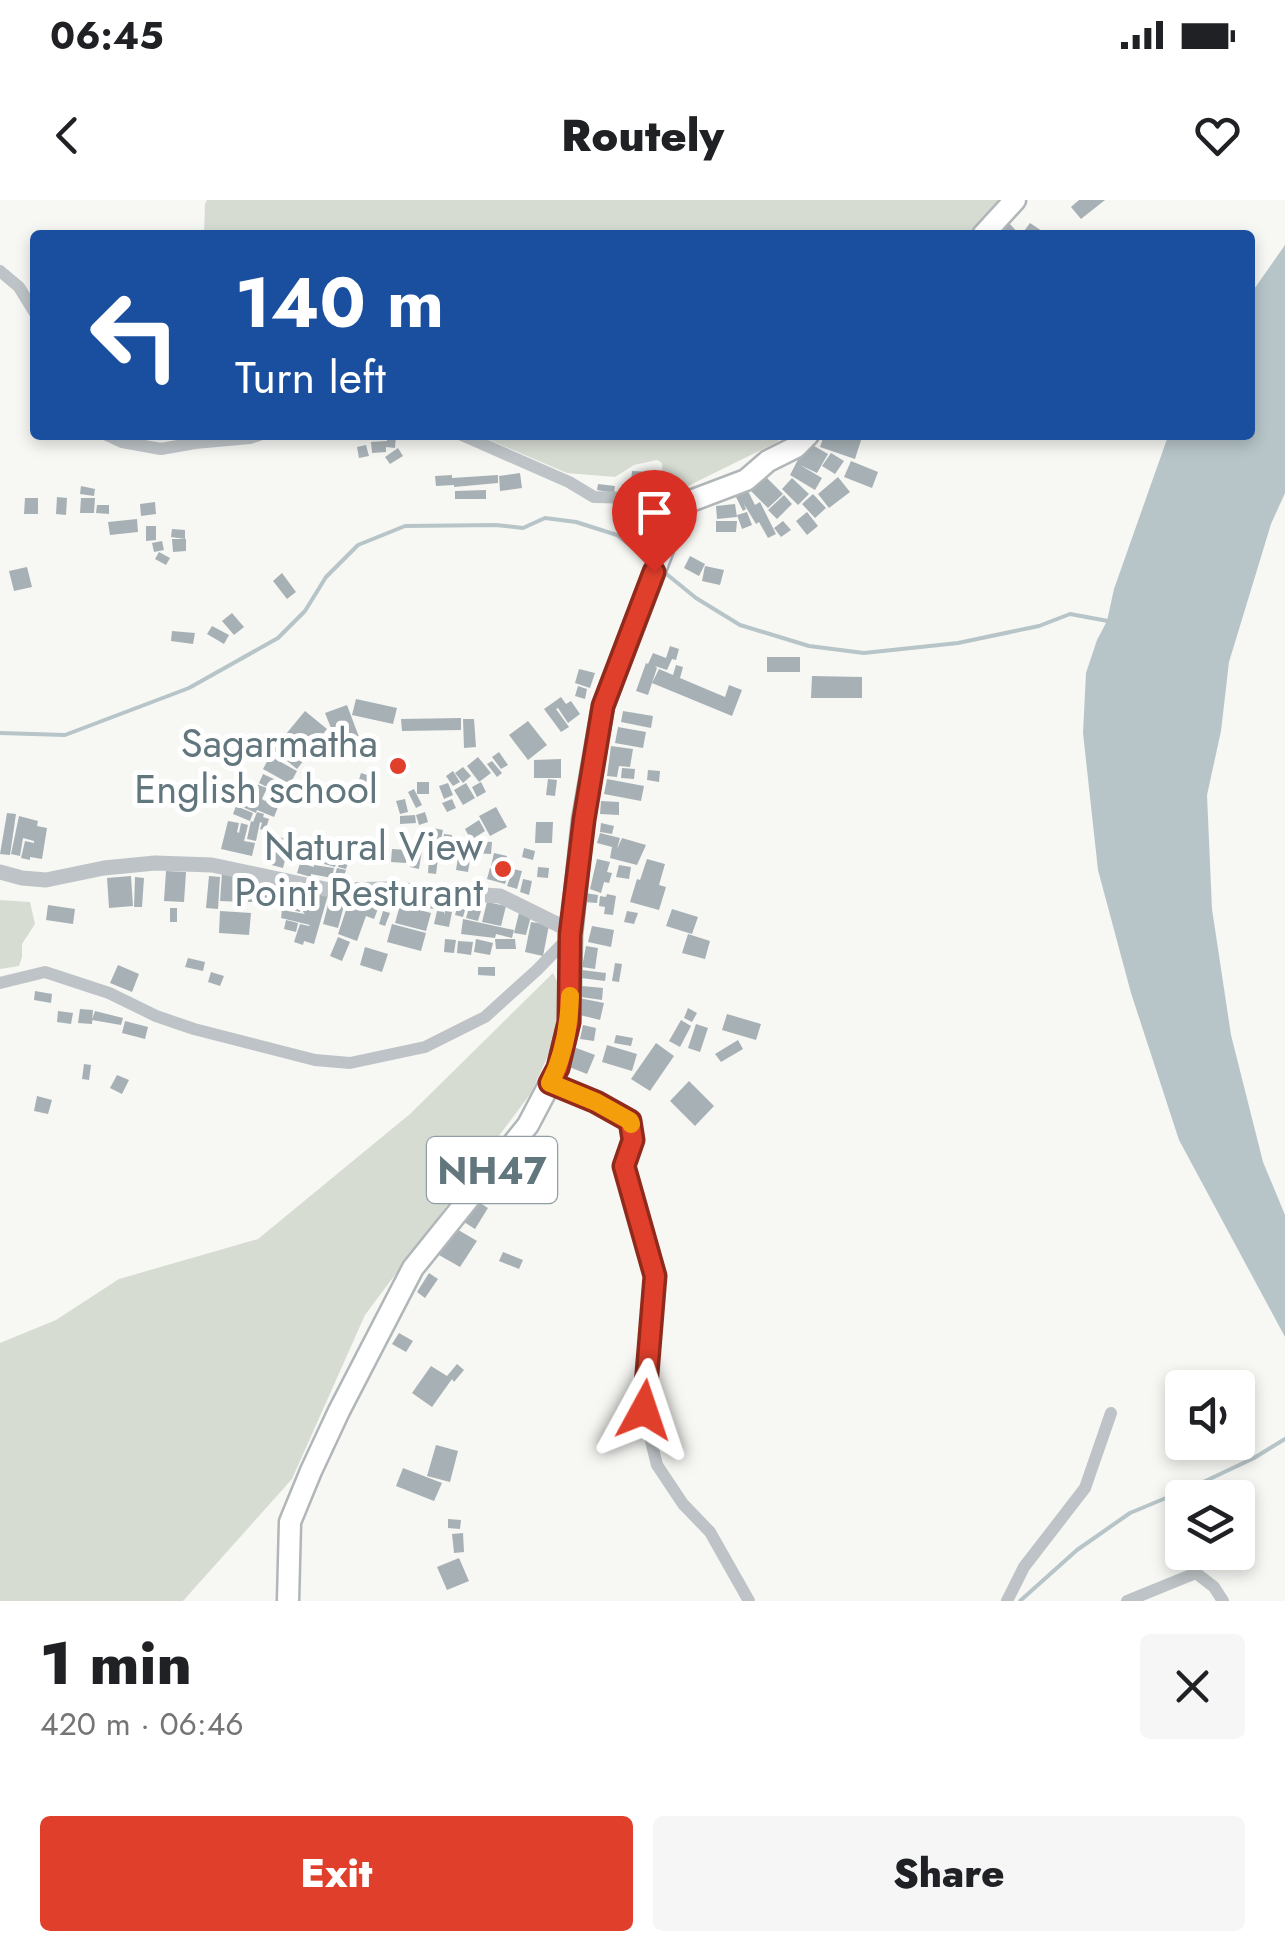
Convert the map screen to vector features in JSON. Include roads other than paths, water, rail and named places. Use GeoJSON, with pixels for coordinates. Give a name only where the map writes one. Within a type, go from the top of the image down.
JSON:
{"type":"FeatureCollection","features":[{"type":"Feature","properties":{"kind":"highway"},"geometry":{"type":"LineString","coordinates":[[988,230],[1015,200]]}},
{"type":"Feature","properties":{"kind":"highway"},"geometry":{"type":"LineString","coordinates":[[687,502],[746,480],[803,440]]}},
{"type":"Feature","properties":{"kind":"highway","name":"NH47"},"geometry":{"type":"LineString","coordinates":[[288,1601],[290,1522],[339,1411],[413,1268],[528,1125],[558,1068],[569,1022],[571,933],[603,706],[687,502]]}},
{"type":"Feature","properties":{"kind":"street"},"geometry":{"type":"LineString","coordinates":[[0,271],[19,287],[30,305]]}},
{"type":"Feature","properties":{"kind":"street"},"geometry":{"type":"LineString","coordinates":[[118,440],[162,449],[222,440]]}},
{"type":"Feature","properties":{"kind":"street"},"geometry":{"type":"LineString","coordinates":[[473,440],[594,497],[687,502]]}},
{"type":"Feature","properties":{"kind":"street"},"geometry":{"type":"LineString","coordinates":[[0,872],[46,880],[155,863],[212,865],[330,890],[387,889],[500,896],[571,933],[485,1017],[424,1048],[350,1062],[315,1060],[210,1034],[44,972],[0,984]]}},
{"type":"Feature","properties":{"kind":"street"},"geometry":{"type":"LineString","coordinates":[[550,1083],[630,1121],[633,1140],[624,1166],[655,1276],[644,1410],[656,1465],[683,1504],[710,1532],[749,1601]]}},
{"type":"Feature","properties":{"kind":"street"},"geometry":{"type":"LineString","coordinates":[[1007,1601],[1024,1567],[1085,1488],[1110,1413]]}},
{"type":"Feature","properties":{"kind":"street"},"geometry":{"type":"LineString","coordinates":[[1127,1601],[1196,1572],[1224,1601]]}},
{"type":"Feature","properties":{"kind":"waterway"},"geometry":{"type":"LineString","coordinates":[[0,733],[65,735],[189,688],[278,638],[305,611],[326,577],[358,545],[405,526],[523,528],[545,518],[576,522],[617,535],[652,563]]}},
{"type":"Feature","properties":{"kind":"waterway"},"geometry":{"type":"LineString","coordinates":[[664,572],[696,598],[740,625],[809,646],[864,653],[958,643],[1039,626],[1070,614],[1108,621]]}},
{"type":"Feature","properties":{"kind":"waterway"},"geometry":{"type":"LineString","coordinates":[[1020,1601],[1077,1550],[1130,1513],[1254,1458],[1285,1439]]}},
{"type":"Feature","properties":{"kind":"place","name":"Sagarmatha English school"},"geometry":{"type":"Point","coordinates":[398,766]}},
{"type":"Feature","properties":{"kind":"place","name":"Natural View Point Resturant"},"geometry":{"type":"Point","coordinates":[503,869]}}]}
